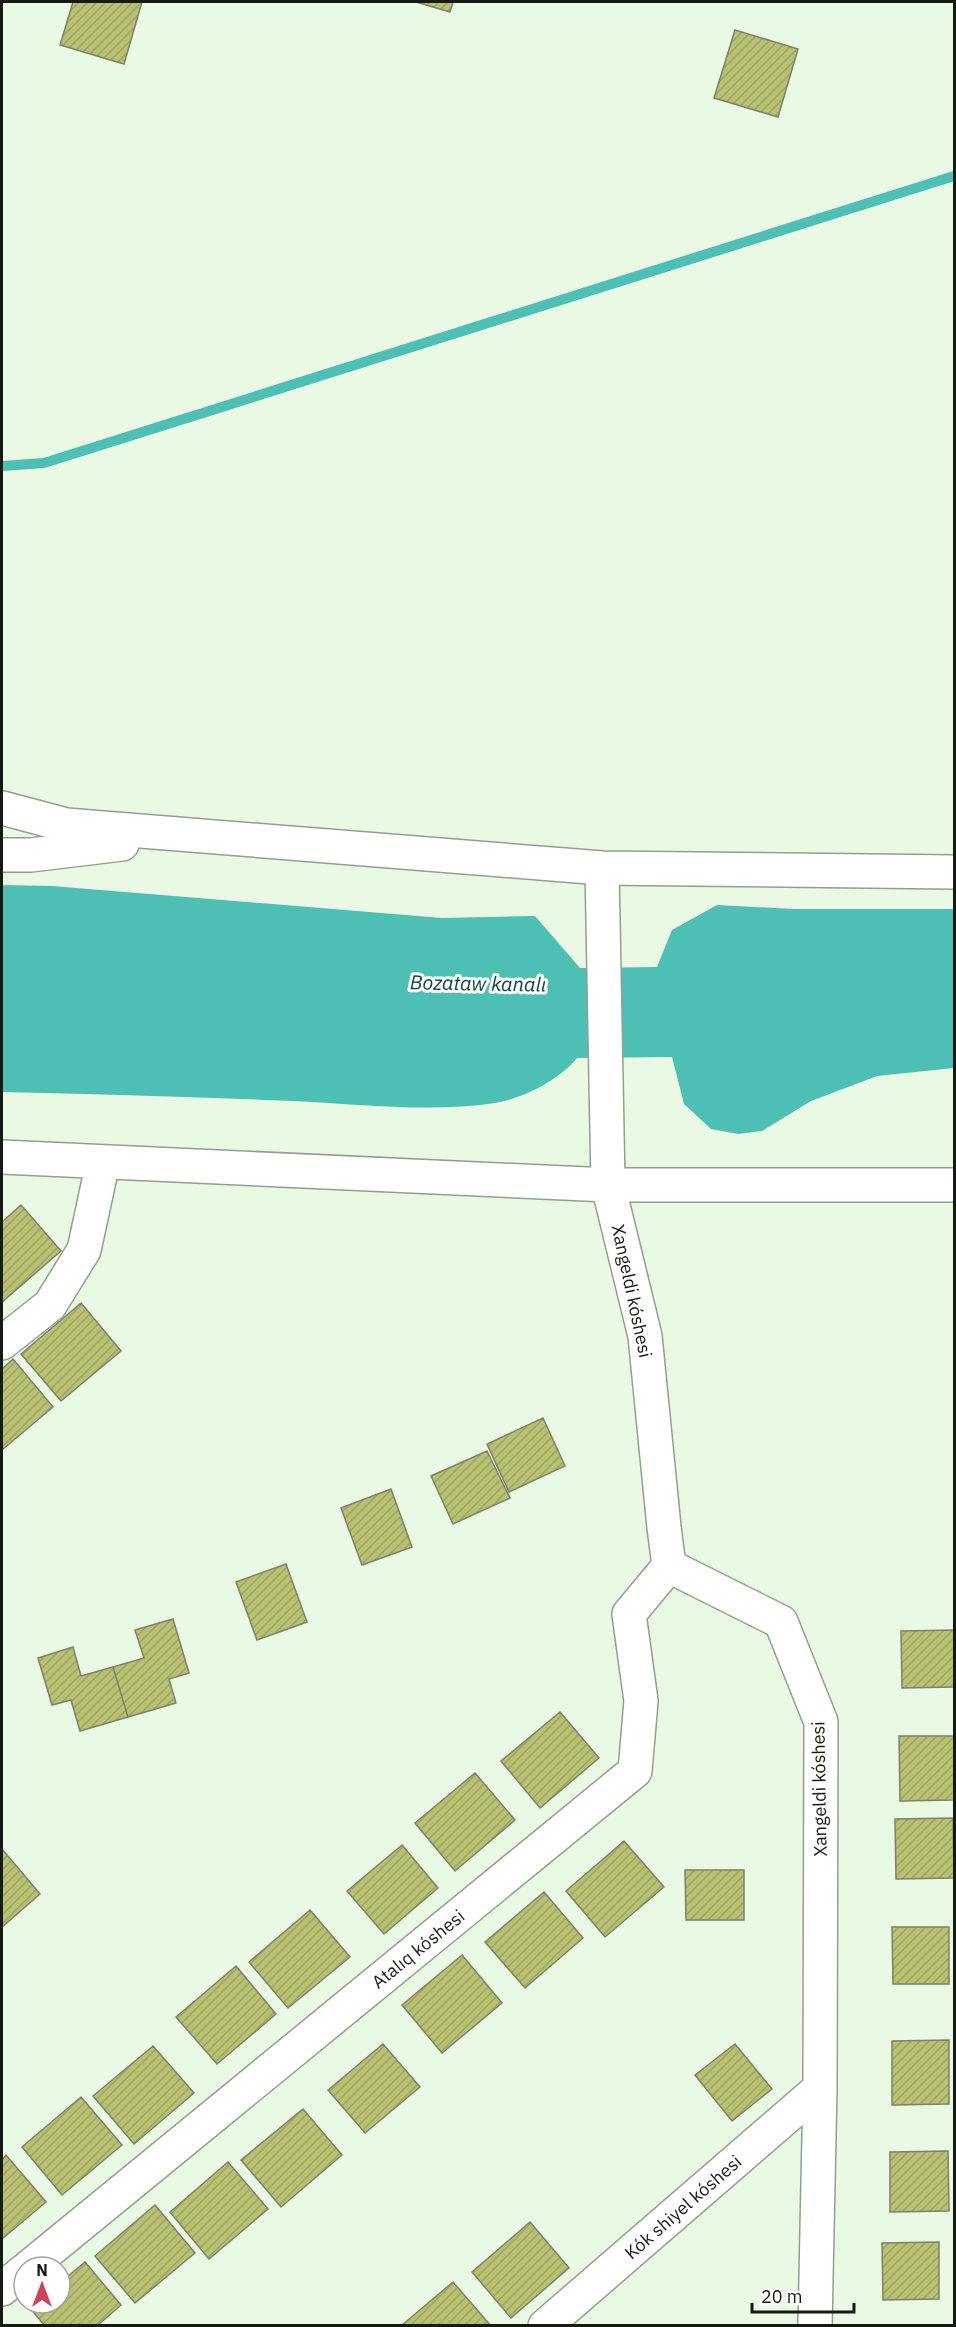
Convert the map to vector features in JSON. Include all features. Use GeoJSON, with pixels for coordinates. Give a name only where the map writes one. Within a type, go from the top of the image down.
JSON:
{"type":"FeatureCollection","features":[{"type":"Feature","properties":{"kind":"street"},"geometry":{"type":"LineString","coordinates":[[2,808],[66,825],[602,868],[954,872]]}},
{"type":"Feature","properties":{"kind":"street"},"geometry":{"type":"LineString","coordinates":[[2,855],[31,855],[196,835]]}},
{"type":"Feature","properties":{"kind":"street","name":"Xangeldi kóshesi"},"geometry":{"type":"LineString","coordinates":[[602,868],[608,1185],[645,1336],[669,1566],[780,1622],[821,1722],[820,2088],[815,2325]]}},
{"type":"Feature","properties":{"kind":"street"},"geometry":{"type":"LineString","coordinates":[[2,1157],[608,1185],[954,1185]]}},
{"type":"Feature","properties":{"kind":"street"},"geometry":{"type":"LineString","coordinates":[[2,1343],[50,1305],[84,1250],[103,1162]]}},
{"type":"Feature","properties":{"kind":"street","name":"Atalıq kóshesi"},"geometry":{"type":"LineString","coordinates":[[44,2255],[635,1771],[641,1701],[629,1614],[669,1566]]}},
{"type":"Feature","properties":{"kind":"street","name":"Kók shiyel kóshesi"},"geometry":{"type":"LineString","coordinates":[[545,2325],[820,2088]]}},
{"type":"Feature","properties":{"kind":"water","name":"Bozataw kanalı"},"geometry":{"type":"Polygon","coordinates":[[[2,885],[52,886],[442,918],[535,916],[580,968],[657,967],[672,930],[717,905],[794,909],[954,909],[954,1068],[877,1076],[811,1101],[762,1131],[738,1134],[711,1129],[684,1104],[672,1057],[577,1058],[551,1081],[518,1097],[470,1106],[419,1108],[292,1101],[2,1092],[2,885]]]}},
{"type":"Feature","properties":{"kind":"building"},"geometry":{"type":"Polygon","coordinates":[[[73,2],[142,2],[124,64],[60,45],[73,2]]]}},
{"type":"Feature","properties":{"kind":"building"},"geometry":{"type":"Polygon","coordinates":[[[416,2],[453,2],[450,12],[416,2]]]}},
{"type":"Feature","properties":{"kind":"building"},"geometry":{"type":"Polygon","coordinates":[[[735,30],[798,49],[778,117],[714,98],[735,30]]]}},
{"type":"Feature","properties":{"kind":"building"},"geometry":{"type":"Polygon","coordinates":[[[21,1205],[61,1251],[2,1302],[2,1222],[21,1205]]]}},
{"type":"Feature","properties":{"kind":"building"},"geometry":{"type":"Polygon","coordinates":[[[81,1303],[121,1351],[61,1401],[21,1354],[81,1303]]]}},
{"type":"Feature","properties":{"kind":"building"},"geometry":{"type":"Polygon","coordinates":[[[13,1359],[53,1407],[2,1450],[2,1369],[13,1359]]]}},
{"type":"Feature","properties":{"kind":"building"},"geometry":{"type":"Polygon","coordinates":[[[543,1418],[565,1466],[509,1492],[487,1444],[543,1418]]]}},
{"type":"Feature","properties":{"kind":"building"},"geometry":{"type":"Polygon","coordinates":[[[487,1451],[510,1498],[453,1524],[431,1476],[487,1451]]]}},
{"type":"Feature","properties":{"kind":"building"},"geometry":{"type":"Polygon","coordinates":[[[391,1489],[412,1547],[362,1565],[341,1508],[391,1489]]]}},
{"type":"Feature","properties":{"kind":"building"},"geometry":{"type":"Polygon","coordinates":[[[286,1564],[307,1622],[257,1640],[236,1582],[286,1564]]]}},
{"type":"Feature","properties":{"kind":"building"},"geometry":{"type":"Polygon","coordinates":[[[173,1619],[189,1673],[169,1679],[176,1703],[128,1717],[113,1667],[144,1658],[135,1630],[173,1619]]]}},
{"type":"Feature","properties":{"kind":"building"},"geometry":{"type":"Polygon","coordinates":[[[954,1630],[954,1687],[902,1688],[901,1631],[954,1630]]]}},
{"type":"Feature","properties":{"kind":"building"},"geometry":{"type":"Polygon","coordinates":[[[73,1647],[81,1676],[113,1667],[128,1717],[80,1731],[71,1700],[52,1705],[38,1658],[73,1647]]]}},
{"type":"Feature","properties":{"kind":"building"},"geometry":{"type":"Polygon","coordinates":[[[560,1712],[599,1758],[540,1808],[501,1761],[560,1712]]]}},
{"type":"Feature","properties":{"kind":"building"},"geometry":{"type":"Polygon","coordinates":[[[899,1736],[954,1736],[954,1800],[900,1801],[899,1736]]]}},
{"type":"Feature","properties":{"kind":"building"},"geometry":{"type":"Polygon","coordinates":[[[475,1773],[515,1820],[455,1871],[415,1823],[475,1773]]]}},
{"type":"Feature","properties":{"kind":"building"},"geometry":{"type":"Polygon","coordinates":[[[953,1818],[954,1878],[896,1879],[895,1819],[953,1818]]]}},
{"type":"Feature","properties":{"kind":"building"},"geometry":{"type":"Polygon","coordinates":[[[624,1841],[664,1887],[605,1937],[566,1891],[624,1841]]]}},
{"type":"Feature","properties":{"kind":"building"},"geometry":{"type":"Polygon","coordinates":[[[402,1845],[438,1888],[384,1934],[347,1891],[402,1845]]]}},
{"type":"Feature","properties":{"kind":"building"},"geometry":{"type":"Polygon","coordinates":[[[2,1849],[40,1894],[2,1927],[2,1849]]]}},
{"type":"Feature","properties":{"kind":"building"},"geometry":{"type":"Polygon","coordinates":[[[685,1870],[744,1870],[744,1920],[686,1920],[685,1870]]]}},
{"type":"Feature","properties":{"kind":"building"},"geometry":{"type":"Polygon","coordinates":[[[544,1892],[583,1938],[525,1988],[485,1942],[544,1892]]]}},
{"type":"Feature","properties":{"kind":"building"},"geometry":{"type":"Polygon","coordinates":[[[310,1910],[350,1957],[288,2008],[249,1962],[310,1910]]]}},
{"type":"Feature","properties":{"kind":"building"},"geometry":{"type":"Polygon","coordinates":[[[892,1927],[949,1927],[949,1984],[893,1984],[892,1927]]]}},
{"type":"Feature","properties":{"kind":"building"},"geometry":{"type":"Polygon","coordinates":[[[462,1955],[502,2003],[442,2053],[402,2005],[462,1955]]]}},
{"type":"Feature","properties":{"kind":"building"},"geometry":{"type":"Polygon","coordinates":[[[236,1966],[276,2014],[217,2064],[176,2017],[236,1966]]]}},
{"type":"Feature","properties":{"kind":"building"},"geometry":{"type":"Polygon","coordinates":[[[949,2040],[949,2104],[892,2105],[892,2041],[949,2040]]]}},
{"type":"Feature","properties":{"kind":"building"},"geometry":{"type":"Polygon","coordinates":[[[383,2044],[420,2087],[365,2133],[328,2090],[383,2044]]]}},
{"type":"Feature","properties":{"kind":"building"},"geometry":{"type":"Polygon","coordinates":[[[735,2044],[772,2089],[732,2121],[695,2075],[735,2044]]]}},
{"type":"Feature","properties":{"kind":"building"},"geometry":{"type":"Polygon","coordinates":[[[153,2046],[194,2093],[134,2144],[93,2096],[153,2046]]]}},
{"type":"Feature","properties":{"kind":"building"},"geometry":{"type":"Polygon","coordinates":[[[81,2097],[122,2145],[62,2195],[22,2147],[81,2097]]]}},
{"type":"Feature","properties":{"kind":"building"},"geometry":{"type":"Polygon","coordinates":[[[303,2109],[342,2155],[281,2207],[241,2160],[303,2109]]]}},
{"type":"Feature","properties":{"kind":"building"},"geometry":{"type":"Polygon","coordinates":[[[948,2151],[949,2211],[890,2212],[890,2152],[948,2151]]]}},
{"type":"Feature","properties":{"kind":"building"},"geometry":{"type":"Polygon","coordinates":[[[6,2155],[46,2202],[2,2239],[2,2160],[6,2155]]]}},
{"type":"Feature","properties":{"kind":"building"},"geometry":{"type":"Polygon","coordinates":[[[228,2162],[268,2209],[209,2259],[170,2212],[228,2162]]]}},
{"type":"Feature","properties":{"kind":"building"},"geometry":{"type":"Polygon","coordinates":[[[155,2205],[195,2253],[135,2303],[95,2256],[155,2205]]]}},
{"type":"Feature","properties":{"kind":"building"},"geometry":{"type":"Polygon","coordinates":[[[530,2222],[569,2268],[511,2318],[472,2272],[530,2222]]]}},
{"type":"Feature","properties":{"kind":"building"},"geometry":{"type":"Polygon","coordinates":[[[939,2242],[939,2299],[883,2300],[882,2243],[939,2242]]]}},
{"type":"Feature","properties":{"kind":"building"},"geometry":{"type":"Polygon","coordinates":[[[85,2262],[121,2305],[97,2326],[45,2326],[36,2315],[72,2315],[72,2273],[85,2262]]]}},
{"type":"Feature","properties":{"kind":"building"},"geometry":{"type":"Polygon","coordinates":[[[453,2282],[491,2326],[401,2326],[453,2282]]]}},
{"type":"Feature","properties":{"kind":"waterway"},"geometry":{"type":"LineString","coordinates":[[2,466],[44,463],[954,176]]}}]}
